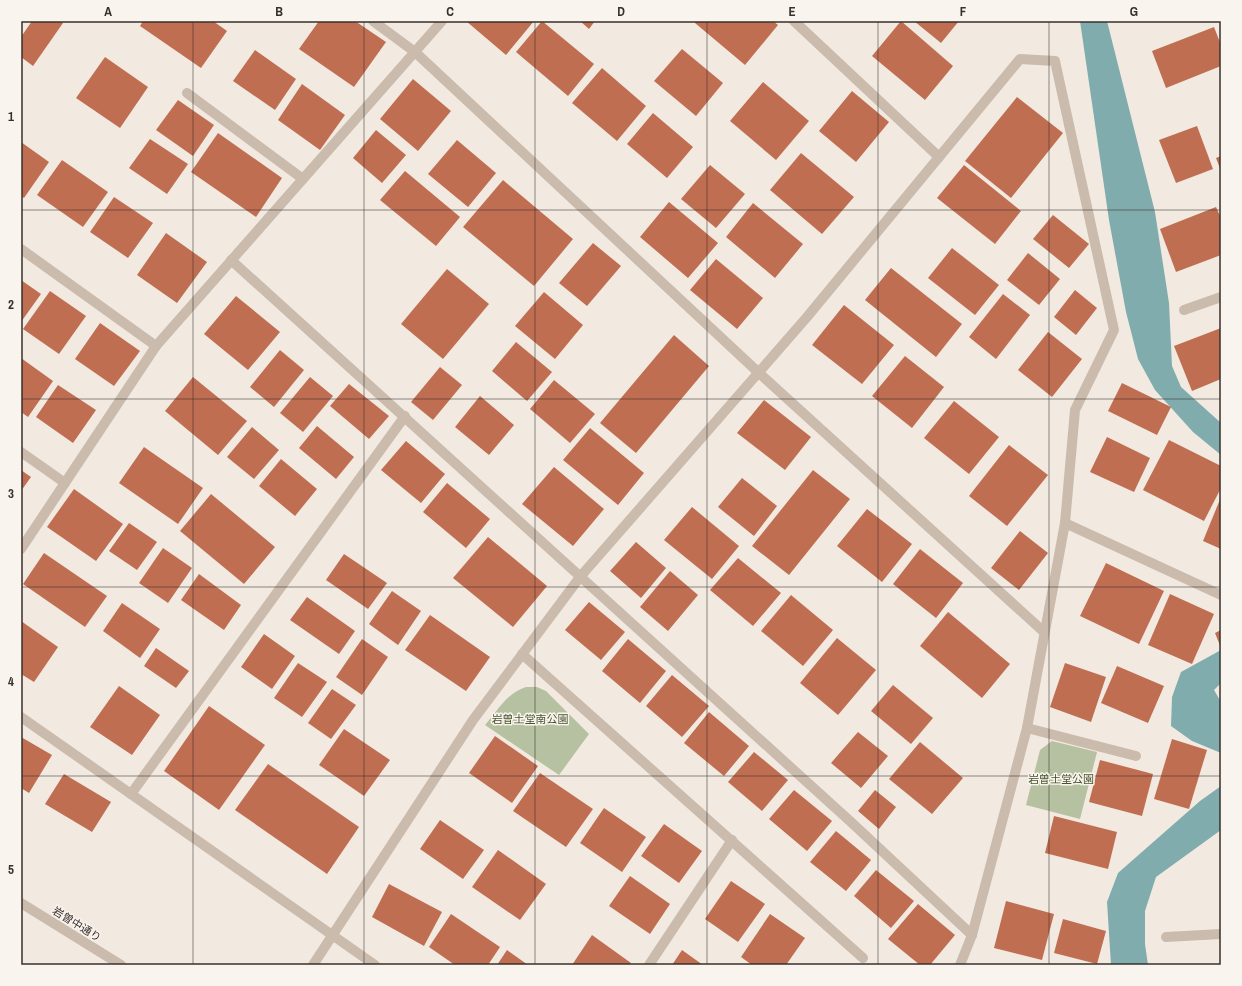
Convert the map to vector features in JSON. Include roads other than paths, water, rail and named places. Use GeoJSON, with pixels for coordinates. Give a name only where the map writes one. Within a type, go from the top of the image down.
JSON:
{"type":"FeatureCollection","features":[{"type":"Feature","properties":{"kind":"street"},"geometry":{"type":"LineString","coordinates":[[373,21],[415,52],[758,373],[1044,632]]}},
{"type":"Feature","properties":{"kind":"street"},"geometry":{"type":"LineString","coordinates":[[21,549],[156,346],[442,21]]}},
{"type":"Feature","properties":{"kind":"street"},"geometry":{"type":"LineString","coordinates":[[794,21],[939,157]]}},
{"type":"Feature","properties":{"kind":"street"},"geometry":{"type":"LineString","coordinates":[[313,965],[473,720],[580,577],[807,317],[1020,58],[1055,61],[1114,330],[1075,410],[1065,523],[1027,728],[972,935],[960,965]]}},
{"type":"Feature","properties":{"kind":"street"},"geometry":{"type":"LineString","coordinates":[[187,93],[303,179]]}},
{"type":"Feature","properties":{"kind":"street"},"geometry":{"type":"LineString","coordinates":[[21,249],[156,346]]}},
{"type":"Feature","properties":{"kind":"street"},"geometry":{"type":"LineString","coordinates":[[231,260],[405,416],[580,577],[851,822],[972,935]]}},
{"type":"Feature","properties":{"kind":"street"},"geometry":{"type":"LineString","coordinates":[[1184,310],[1221,297]]}},
{"type":"Feature","properties":{"kind":"street"},"geometry":{"type":"LineString","coordinates":[[131,794],[405,416]]}},
{"type":"Feature","properties":{"kind":"street"},"geometry":{"type":"LineString","coordinates":[[21,452],[65,483]]}},
{"type":"Feature","properties":{"kind":"street"},"geometry":{"type":"LineString","coordinates":[[1065,523],[1221,595]]}},
{"type":"Feature","properties":{"kind":"street"},"geometry":{"type":"LineString","coordinates":[[522,654],[863,958]]}},
{"type":"Feature","properties":{"kind":"street"},"geometry":{"type":"LineString","coordinates":[[21,717],[375,965]]}},
{"type":"Feature","properties":{"kind":"street"},"geometry":{"type":"LineString","coordinates":[[1027,728],[1136,756]]}},
{"type":"Feature","properties":{"kind":"street"},"geometry":{"type":"LineString","coordinates":[[649,965],[732,840]]}},
{"type":"Feature","properties":{"kind":"street","name":"岩曽中通り"},"geometry":{"type":"LineString","coordinates":[[21,903],[121,965]]}},
{"type":"Feature","properties":{"kind":"street"},"geometry":{"type":"LineString","coordinates":[[1166,937],[1221,934]]}},
{"type":"Feature","properties":{"kind":"water"},"geometry":{"type":"Polygon","coordinates":[[[1080,21],[1107,21],[1155,212],[1169,303],[1172,366],[1181,387],[1221,423],[1221,455],[1193,432],[1155,390],[1138,359],[1126,312],[1109,220],[1080,21]]]}},
{"type":"Feature","properties":{"kind":"water"},"geometry":{"type":"Polygon","coordinates":[[[1221,650],[1221,683],[1214,690],[1221,702],[1221,753],[1192,741],[1171,726],[1172,697],[1181,672],[1221,650]]]}},
{"type":"Feature","properties":{"kind":"water"},"geometry":{"type":"Polygon","coordinates":[[[1221,786],[1221,830],[1156,877],[1145,911],[1145,944],[1148,965],[1111,965],[1107,902],[1118,873],[1200,801],[1221,786]]]}},
{"type":"Feature","properties":{"kind":"park label","name":"岩曽土堂南公園"},"geometry":{"type":"Point","coordinates":[530,719]}},
{"type":"Feature","properties":{"kind":"park label","name":"岩曽土堂公園"},"geometry":{"type":"Point","coordinates":[1061,779]}}]}
